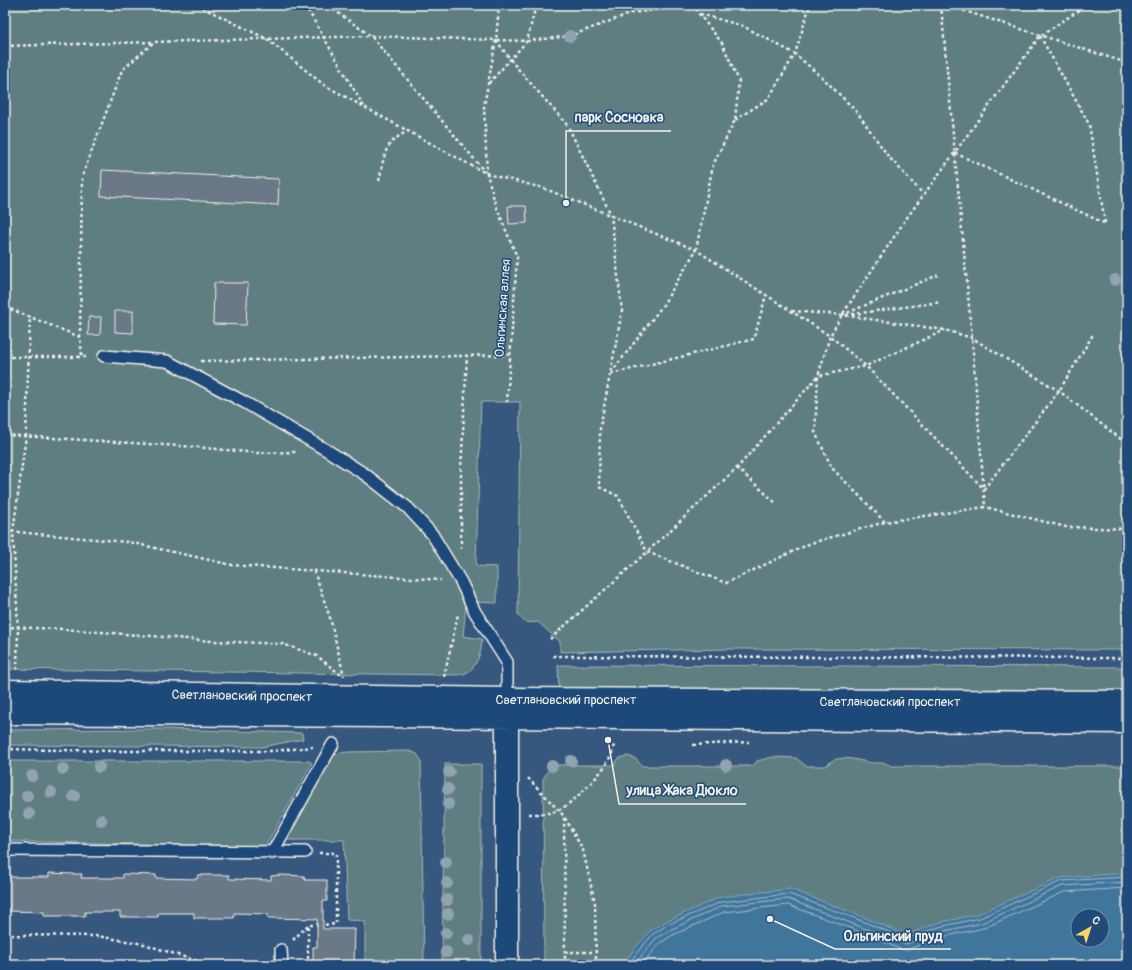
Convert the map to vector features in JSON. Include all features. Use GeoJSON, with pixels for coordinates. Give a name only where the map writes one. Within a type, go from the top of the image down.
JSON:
{"type":"FeatureCollection","features":[{"type":"Feature","properties":{"kind":"main road","name":"Светлановский проспект"},"geometry":{"type":"LineString","coordinates":[[5,691],[507,708],[1127,722]]}},
{"type":"Feature","properties":{"kind":"main road","name":"Светлановский проспект"},"geometry":{"type":"LineString","coordinates":[[5,713],[1127,702]]}},
{"type":"Feature","properties":{"kind":"main road"},"geometry":{"type":"LineString","coordinates":[[507,708],[507,965]]}},
{"type":"Feature","properties":{"kind":"lane"},"geometry":{"type":"LineString","coordinates":[[104,356],[167,361],[244,402],[328,451],[366,475],[408,508],[432,534],[461,582],[475,612],[507,662],[507,708]]}},
{"type":"Feature","properties":{"kind":"lane"},"geometry":{"type":"LineString","coordinates":[[272,853],[333,744]]}},
{"type":"Feature","properties":{"kind":"lane"},"geometry":{"type":"LineString","coordinates":[[5,850],[153,850],[272,853],[306,852]]}},
{"type":"Feature","properties":{"kind":"lane"},"geometry":{"type":"LineString","coordinates":[[281,950],[282,965]]}},
{"type":"Feature","properties":{"kind":"path"},"geometry":{"type":"LineString","coordinates":[[197,5],[267,39],[324,85],[487,174],[543,188],[696,250],[830,336],[866,366],[984,489]]}},
{"type":"Feature","properties":{"kind":"path"},"geometry":{"type":"LineString","coordinates":[[305,5],[364,107]]}},
{"type":"Feature","properties":{"kind":"path"},"geometry":{"type":"LineString","coordinates":[[329,5],[371,36],[487,174]]}},
{"type":"Feature","properties":{"kind":"path"},"geometry":{"type":"LineString","coordinates":[[333,5],[334,10]]}},
{"type":"Feature","properties":{"kind":"path"},"geometry":{"type":"LineString","coordinates":[[499,7],[503,5]]}},
{"type":"Feature","properties":{"kind":"path"},"geometry":{"type":"LineString","coordinates":[[488,83],[527,41],[536,5]]}},
{"type":"Feature","properties":{"kind":"path"},"geometry":{"type":"LineString","coordinates":[[5,46],[371,36],[527,41],[570,36],[632,13],[691,5]]}},
{"type":"Feature","properties":{"kind":"path"},"geometry":{"type":"LineString","coordinates":[[610,374],[664,305],[696,250],[713,166],[735,120],[739,81],[722,43],[699,14],[694,5]]}},
{"type":"Feature","properties":{"kind":"path"},"geometry":{"type":"LineString","coordinates":[[735,120],[768,100],[795,54],[810,5]]}},
{"type":"Feature","properties":{"kind":"path"},"geometry":{"type":"LineString","coordinates":[[941,5],[972,338],[985,507]]}},
{"type":"Feature","properties":{"kind":"path"},"geometry":{"type":"LineString","coordinates":[[946,5],[1127,63]]}},
{"type":"Feature","properties":{"kind":"path"},"geometry":{"type":"LineString","coordinates":[[885,522],[832,468],[815,432],[818,376],[830,336],[842,315],[923,194],[1040,36],[1087,5]]}},
{"type":"Feature","properties":{"kind":"path","name":"Ольгинская аллея"},"geometry":{"type":"LineString","coordinates":[[499,7],[496,40],[484,106],[487,174],[496,206],[517,257],[509,355],[507,402]]}},
{"type":"Feature","properties":{"kind":"path"},"geometry":{"type":"LineString","coordinates":[[699,14],[743,26],[795,54],[824,79],[857,112],[888,156],[923,194]]}},
{"type":"Feature","properties":{"kind":"path"},"geometry":{"type":"LineString","coordinates":[[954,153],[1105,223],[1089,124],[1040,36]]}},
{"type":"Feature","properties":{"kind":"path"},"geometry":{"type":"LineString","coordinates":[[496,40],[510,59],[568,126],[611,215],[622,311],[600,428],[599,487],[618,496],[647,552],[726,583],[811,544],[885,522],[985,507],[1066,527],[1127,529]]}},
{"type":"Feature","properties":{"kind":"path"},"geometry":{"type":"LineString","coordinates":[[82,356],[80,337],[82,177],[122,70],[154,42]]}},
{"type":"Feature","properties":{"kind":"path"},"geometry":{"type":"LineString","coordinates":[[379,181],[387,147],[395,138],[408,131]]}},
{"type":"Feature","properties":{"kind":"path"},"geometry":{"type":"LineString","coordinates":[[842,315],[938,275]]}},
{"type":"Feature","properties":{"kind":"path"},"geometry":{"type":"LineString","coordinates":[[610,374],[754,339],[766,295]]}},
{"type":"Feature","properties":{"kind":"path"},"geometry":{"type":"LineString","coordinates":[[842,315],[941,302]]}},
{"type":"Feature","properties":{"kind":"path"},"geometry":{"type":"LineString","coordinates":[[5,307],[80,337]]}},
{"type":"Feature","properties":{"kind":"path"},"geometry":{"type":"LineString","coordinates":[[791,311],[842,315],[945,330],[972,338],[1059,391],[1127,444]]}},
{"type":"Feature","properties":{"kind":"path"},"geometry":{"type":"LineString","coordinates":[[17,672],[18,628],[13,532],[26,436],[30,316]]}},
{"type":"Feature","properties":{"kind":"path"},"geometry":{"type":"LineString","coordinates":[[550,639],[647,552],[737,468],[818,376],[866,366],[945,330]]}},
{"type":"Feature","properties":{"kind":"path"},"geometry":{"type":"LineString","coordinates":[[984,489],[1059,391],[1094,333]]}},
{"type":"Feature","properties":{"kind":"path"},"geometry":{"type":"LineString","coordinates":[[198,361],[509,355]]}},
{"type":"Feature","properties":{"kind":"path"},"geometry":{"type":"LineString","coordinates":[[5,357],[104,356]]}},
{"type":"Feature","properties":{"kind":"path"},"geometry":{"type":"LineString","coordinates":[[443,679],[461,597],[461,470],[467,356]]}},
{"type":"Feature","properties":{"kind":"path"},"geometry":{"type":"LineString","coordinates":[[1127,361],[1127,369]]}},
{"type":"Feature","properties":{"kind":"path"},"geometry":{"type":"LineString","coordinates":[[5,435],[196,447],[257,453],[297,452]]}},
{"type":"Feature","properties":{"kind":"path"},"geometry":{"type":"LineString","coordinates":[[737,468],[776,503]]}},
{"type":"Feature","properties":{"kind":"path"},"geometry":{"type":"LineString","coordinates":[[5,531],[128,542],[232,565],[461,582]]}},
{"type":"Feature","properties":{"kind":"path"},"geometry":{"type":"LineString","coordinates":[[314,571],[330,618],[345,682]]}},
{"type":"Feature","properties":{"kind":"path"},"geometry":{"type":"LineString","coordinates":[[5,627],[213,641],[283,644],[317,656],[343,678]]}},
{"type":"Feature","properties":{"kind":"path"},"geometry":{"type":"LineString","coordinates":[[553,656],[1127,658]]}},
{"type":"Feature","properties":{"kind":"path"},"geometry":{"type":"LineString","coordinates":[[529,814],[543,814],[558,810],[567,804],[598,777],[609,759],[614,744]]}},
{"type":"Feature","properties":{"kind":"path"},"geometry":{"type":"LineString","coordinates":[[5,749],[272,751],[315,747]]}},
{"type":"Feature","properties":{"kind":"path"},"geometry":{"type":"LineString","coordinates":[[528,778],[564,816],[583,850],[595,903],[596,965]]}},
{"type":"Feature","properties":{"kind":"path"},"geometry":{"type":"LineString","coordinates":[[564,816],[565,965]]}},
{"type":"Feature","properties":{"kind":"path"},"geometry":{"type":"LineString","coordinates":[[306,852],[336,853],[336,924],[323,925]]}},
{"type":"Feature","properties":{"kind":"path"},"geometry":{"type":"LineString","coordinates":[[281,950],[308,925],[317,925]]}},
{"type":"Feature","properties":{"kind":"path"},"geometry":{"type":"LineString","coordinates":[[308,925],[308,965]]}},
{"type":"Feature","properties":{"kind":"path"},"geometry":{"type":"LineString","coordinates":[[5,935],[97,936],[144,944],[209,965]]}},
{"type":"Feature","properties":{"kind":"path"},"geometry":{"type":"LineString","coordinates":[[565,952],[596,952]]}},
{"type":"Feature","properties":{"kind":"green space"},"geometry":{"type":"Polygon","coordinates":[[[5,5],[1127,5],[1127,650],[729,649],[560,652],[560,642],[538,622],[526,622],[522,620],[518,614],[520,402],[481,402],[476,566],[497,567],[497,603],[473,602],[466,606],[463,636],[482,639],[478,659],[469,672],[464,674],[448,675],[5,669],[5,5]]]}},
{"type":"Feature","properties":{"kind":"green space"},"geometry":{"type":"Polygon","coordinates":[[[558,665],[1127,667],[1127,695],[559,693],[558,665]]]}},
{"type":"Feature","properties":{"kind":"green space"},"geometry":{"type":"Polygon","coordinates":[[[161,729],[302,733],[303,739],[262,747],[5,745],[5,730],[161,729]]]}},
{"type":"Feature","properties":{"kind":"green space"},"geometry":{"type":"Polygon","coordinates":[[[409,751],[417,754],[421,760],[424,965],[365,965],[365,921],[347,920],[344,840],[286,840],[332,754],[348,752],[409,751]]]}},
{"type":"Feature","properties":{"kind":"green space"},"geometry":{"type":"Polygon","coordinates":[[[628,756],[636,759],[642,766],[753,766],[757,761],[773,757],[796,758],[806,766],[826,766],[836,759],[848,758],[873,763],[885,763],[891,766],[1127,766],[1127,965],[544,965],[543,779],[551,765],[615,765],[621,757],[628,756]]]}},
{"type":"Feature","properties":{"kind":"green space"},"geometry":{"type":"Polygon","coordinates":[[[5,761],[309,761],[312,763],[265,847],[5,841],[5,761]]]}},
{"type":"Feature","properties":{"kind":"green space"},"geometry":{"type":"Polygon","coordinates":[[[445,764],[481,764],[481,965],[442,965],[445,764]]]}},
{"type":"Feature","properties":{"kind":"water"},"geometry":{"type":"Polygon","coordinates":[[[1127,873],[1127,965],[623,965],[650,931],[665,922],[720,897],[790,889],[906,935],[938,923],[978,914],[1060,878],[1127,873]]]}},
{"type":"Feature","properties":{"kind":"building"},"geometry":{"type":"Polygon","coordinates":[[[102,170],[279,179],[278,205],[101,196],[102,170]]]}},
{"type":"Feature","properties":{"kind":"building"},"geometry":{"type":"Polygon","coordinates":[[[508,206],[526,206],[527,223],[509,224],[508,206]]]}},
{"type":"Feature","properties":{"kind":"building"},"geometry":{"type":"Polygon","coordinates":[[[214,283],[248,283],[246,325],[213,324],[214,283]]]}},
{"type":"Feature","properties":{"kind":"building"},"geometry":{"type":"Polygon","coordinates":[[[115,311],[133,311],[133,333],[115,332],[115,311]]]}},
{"type":"Feature","properties":{"kind":"building"},"geometry":{"type":"Polygon","coordinates":[[[89,317],[101,317],[100,335],[88,335],[89,317]]]}},
{"type":"Feature","properties":{"kind":"building"},"geometry":{"type":"Polygon","coordinates":[[[5,873],[6,877],[49,877],[49,873],[82,874],[81,878],[123,878],[123,874],[156,875],[156,878],[197,879],[198,875],[229,875],[229,879],[271,880],[271,876],[280,875],[304,876],[305,880],[327,880],[327,901],[323,901],[323,929],[355,929],[354,965],[313,965],[313,947],[317,947],[317,919],[268,918],[268,914],[234,913],[234,918],[194,918],[194,913],[158,913],[158,917],[120,917],[120,912],[85,912],[85,916],[44,916],[44,912],[8,911],[8,916],[5,916],[5,873]]]}},
{"type":"Feature","properties":{"kind":"place","name":"парк Сосновка"},"geometry":{"type":"Point","coordinates":[566,203]}},
{"type":"Feature","properties":{"kind":"place","name":"улица Жака Дюкло"},"geometry":{"type":"Point","coordinates":[608,740]}},
{"type":"Feature","properties":{"kind":"place","name":"Ольгинский пруд"},"geometry":{"type":"Point","coordinates":[770,919]}}]}
